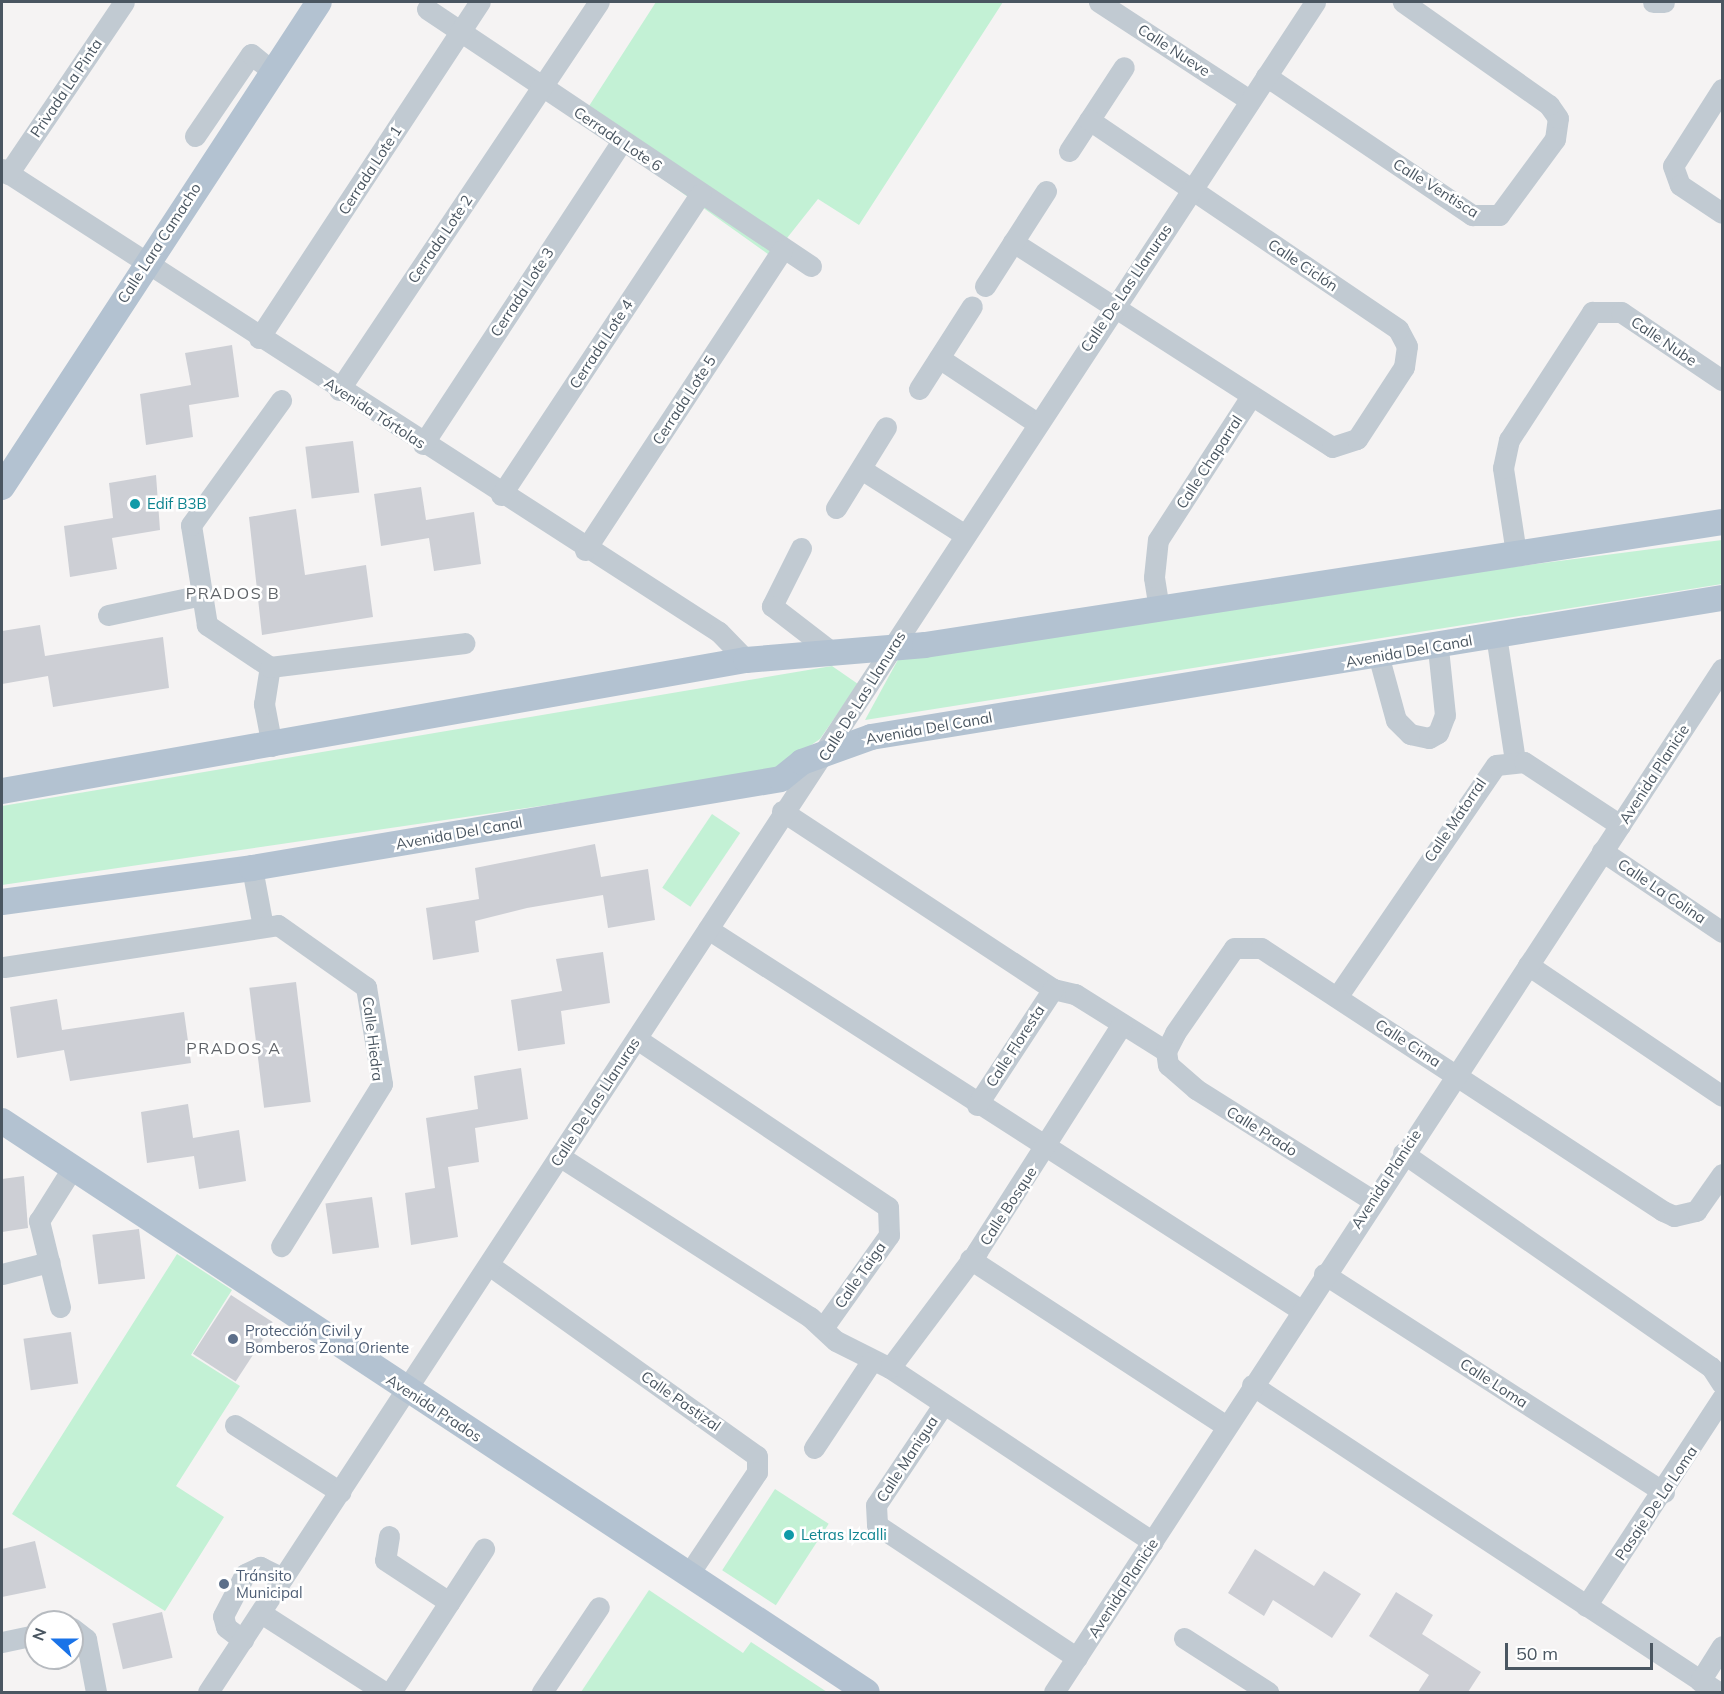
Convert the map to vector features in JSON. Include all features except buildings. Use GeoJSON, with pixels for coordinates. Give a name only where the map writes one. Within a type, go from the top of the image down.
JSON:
{"type":"FeatureCollection","features":[{"type":"Feature","properties":{"kind":"main road","name":"Calle Lara Camacho"},"geometry":{"type":"LineString","coordinates":[[2,488],[144,264],[319,2]]}},
{"type":"Feature","properties":{"kind":"main road"},"geometry":{"type":"LineString","coordinates":[[2,791],[272,746],[746,660],[894,646],[1159,609],[1722,522]]}},
{"type":"Feature","properties":{"kind":"main road","name":"Avenida Del Canal"},"geometry":{"type":"LineString","coordinates":[[2,902],[252,868],[781,779],[829,750],[871,737],[1379,658],[1496,635],[1722,598]]}},
{"type":"Feature","properties":{"kind":"main road","name":"Avenida Prados"},"geometry":{"type":"LineString","coordinates":[[2,1121],[867,1692]]}},
{"type":"Feature","properties":{"kind":"street","name":"Privada La Pinta"},"geometry":{"type":"LineString","coordinates":[[5,172],[124,2]]}},
{"type":"Feature","properties":{"kind":"street","name":"Cerrada Lote 1"},"geometry":{"type":"LineString","coordinates":[[259,338],[480,2]]}},
{"type":"Feature","properties":{"kind":"street","name":"Cerrada Lote 2"},"geometry":{"type":"LineString","coordinates":[[339,390],[598,2]]}},
{"type":"Feature","properties":{"kind":"street","name":"Calle Nueve"},"geometry":{"type":"LineString","coordinates":[[1100,2],[1248,99]]}},
{"type":"Feature","properties":{"kind":"street","name":"Calle De Las Llanuras"},"geometry":{"type":"LineString","coordinates":[[208,1692],[637,1039],[782,812],[829,750],[1037,423],[1192,189],[1248,99],[1315,2]]}},
{"type":"Feature","properties":{"kind":"street","name":"Calle Ventisca"},"geometry":{"type":"LineString","coordinates":[[1266,76],[1472,215],[1499,215],[1556,139],[1558,118],[1549,105],[1403,2]]}},
{"type":"Feature","properties":{"kind":"street"},"geometry":{"type":"LineString","coordinates":[[1653,2],[1664,2]]}},
{"type":"Feature","properties":{"kind":"street","name":"Cerrada Lote 6"},"geometry":{"type":"LineString","coordinates":[[427,9],[782,250],[811,266]]}},
{"type":"Feature","properties":{"kind":"street"},"geometry":{"type":"LineString","coordinates":[[195,136],[251,54],[273,72]]}},
{"type":"Feature","properties":{"kind":"street"},"geometry":{"type":"LineString","coordinates":[[1069,151],[1124,67]]}},
{"type":"Feature","properties":{"kind":"street"},"geometry":{"type":"LineString","coordinates":[[1722,89],[1676,157],[1674,173],[1680,185],[1722,213]]}},
{"type":"Feature","properties":{"kind":"street","name":"Calle Ciclón"},"geometry":{"type":"LineString","coordinates":[[1089,120],[1398,329],[1407,346]]}},
{"type":"Feature","properties":{"kind":"street","name":"Cerrada Lote 3"},"geometry":{"type":"LineString","coordinates":[[423,444],[622,141]]}},
{"type":"Feature","properties":{"kind":"street","name":"Avenida Tórtolas"},"geometry":{"type":"LineString","coordinates":[[5,172],[585,550],[719,633],[746,660]]}},
{"type":"Feature","properties":{"kind":"street"},"geometry":{"type":"LineString","coordinates":[[985,286],[1046,191]]}},
{"type":"Feature","properties":{"kind":"street","name":"Cerrada Lote 4"},"geometry":{"type":"LineString","coordinates":[[501,495],[700,194]]}},
{"type":"Feature","properties":{"kind":"street"},"geometry":{"type":"LineString","coordinates":[[1013,242],[1250,398]]}},
{"type":"Feature","properties":{"kind":"street","name":"Cerrada Lote 5"},"geometry":{"type":"LineString","coordinates":[[585,550],[782,250]]}},
{"type":"Feature","properties":{"kind":"street"},"geometry":{"type":"LineString","coordinates":[[919,389],[972,306]]}},
{"type":"Feature","properties":{"kind":"street","name":"Calle Nube"},"geometry":{"type":"LineString","coordinates":[[1516,553],[1503,468],[1509,440],[1582,321],[1603,308],[1621,312],[1722,380]]}},
{"type":"Feature","properties":{"kind":"street","name":"Calle Chaparral"},"geometry":{"type":"LineString","coordinates":[[1159,609],[1154,577],[1158,540],[1250,398],[1340,448],[1357,439],[1404,368],[1407,346]]}},
{"type":"Feature","properties":{"kind":"street"},"geometry":{"type":"LineString","coordinates":[[939,358],[1037,423]]}},
{"type":"Feature","properties":{"kind":"street"},"geometry":{"type":"LineString","coordinates":[[281,400],[191,525],[207,625],[270,667],[465,643]]}},
{"type":"Feature","properties":{"kind":"street"},"geometry":{"type":"LineString","coordinates":[[836,508],[886,427]]}},
{"type":"Feature","properties":{"kind":"street"},"geometry":{"type":"LineString","coordinates":[[861,469],[965,535]]}},
{"type":"Feature","properties":{"kind":"street"},"geometry":{"type":"LineString","coordinates":[[801,548],[772,606],[833,653]]}},
{"type":"Feature","properties":{"kind":"street"},"geometry":{"type":"LineString","coordinates":[[108,615],[202,596]]}},
{"type":"Feature","properties":{"kind":"street"},"geometry":{"type":"LineString","coordinates":[[1496,635],[1515,760],[1620,825]]}},
{"type":"Feature","properties":{"kind":"street"},"geometry":{"type":"LineString","coordinates":[[1379,658],[1396,720],[1410,734],[1429,738],[1438,733],[1445,715],[1438,648]]}},
{"type":"Feature","properties":{"kind":"street"},"geometry":{"type":"LineString","coordinates":[[270,667],[264,704],[272,746]]}},
{"type":"Feature","properties":{"kind":"street","name":"Avenida Planicie"},"geometry":{"type":"LineString","coordinates":[[1054,1692],[1372,1200],[1722,669]]}},
{"type":"Feature","properties":{"kind":"street","name":"Calle Matorral"},"geometry":{"type":"LineString","coordinates":[[1337,997],[1483,777],[1496,765],[1515,760]]}},
{"type":"Feature","properties":{"kind":"street","name":"Calle Floresta"},"geometry":{"type":"LineString","coordinates":[[782,812],[1053,989],[977,1105]]}},
{"type":"Feature","properties":{"kind":"street","name":"Calle La Colina"},"geometry":{"type":"LineString","coordinates":[[1602,851],[1722,932]]}},
{"type":"Feature","properties":{"kind":"street"},"geometry":{"type":"LineString","coordinates":[[4,967],[263,927],[252,868]]}},
{"type":"Feature","properties":{"kind":"street","name":"Calle Hiedra"},"geometry":{"type":"LineString","coordinates":[[263,927],[278,925],[366,987],[382,1084],[281,1246]]}},
{"type":"Feature","properties":{"kind":"street"},"geometry":{"type":"LineString","coordinates":[[708,929],[977,1105],[1301,1310]]}},
{"type":"Feature","properties":{"kind":"street","name":"Calle Cima"},"geometry":{"type":"LineString","coordinates":[[1166,1052],[1227,955],[1242,945],[1261,948],[1663,1211],[1685,1216],[1704,1203],[1722,1174]]}},
{"type":"Feature","properties":{"kind":"street"},"geometry":{"type":"LineString","coordinates":[[1528,965],[1722,1096]]}},
{"type":"Feature","properties":{"kind":"street"},"geometry":{"type":"LineString","coordinates":[[1053,989],[1066,990],[1166,1052]]}},
{"type":"Feature","properties":{"kind":"street","name":"Calle Bosque"},"geometry":{"type":"LineString","coordinates":[[1122,1024],[1045,1148],[970,1259],[1226,1426]]}},
{"type":"Feature","properties":{"kind":"street","name":"Calle Taiga"},"geometry":{"type":"LineString","coordinates":[[637,1039],[888,1207],[889,1235],[823,1328]]}},
{"type":"Feature","properties":{"kind":"street","name":"Calle Prado"},"geometry":{"type":"LineString","coordinates":[[1166,1052],[1168,1065],[1186,1082],[1372,1200]]}},
{"type":"Feature","properties":{"kind":"street"},"geometry":{"type":"LineString","coordinates":[[1403,1153],[1711,1367],[1722,1384]]}},
{"type":"Feature","properties":{"kind":"street"},"geometry":{"type":"LineString","coordinates":[[559,1156],[943,1405]]}},
{"type":"Feature","properties":{"kind":"street"},"geometry":{"type":"LineString","coordinates":[[60,1307],[39,1221],[73,1167]]}},
{"type":"Feature","properties":{"kind":"street"},"geometry":{"type":"LineString","coordinates":[[814,1448],[970,1259]]}},
{"type":"Feature","properties":{"kind":"street"},"geometry":{"type":"LineString","coordinates":[[2,1274],[49,1262]]}},
{"type":"Feature","properties":{"kind":"street","name":"Calle Pastizal"},"geometry":{"type":"LineString","coordinates":[[489,1265],[757,1456],[757,1472],[688,1575]]}},
{"type":"Feature","properties":{"kind":"street","name":"Calle Loma"},"geometry":{"type":"LineString","coordinates":[[1324,1274],[1664,1492]]}},
{"type":"Feature","properties":{"kind":"street"},"geometry":{"type":"LineString","coordinates":[[1252,1385],[1718,1692]]}},
{"type":"Feature","properties":{"kind":"street","name":"Pasaje De La Loma"},"geometry":{"type":"LineString","coordinates":[[1586,1606],[1664,1492],[1722,1398]]}},
{"type":"Feature","properties":{"kind":"street","name":"Calle Manigua"},"geometry":{"type":"LineString","coordinates":[[1077,1658],[877,1525],[876,1506],[943,1405],[1153,1542]]}},
{"type":"Feature","properties":{"kind":"street"},"geometry":{"type":"LineString","coordinates":[[235,1425],[340,1492]]}},
{"type":"Feature","properties":{"kind":"street"},"geometry":{"type":"LineString","coordinates":[[389,1536],[385,1560],[449,1602]]}},
{"type":"Feature","properties":{"kind":"street"},"geometry":{"type":"LineString","coordinates":[[391,1692],[484,1549]]}},
{"type":"Feature","properties":{"kind":"street"},"geometry":{"type":"LineString","coordinates":[[243,1640],[226,1627],[223,1616],[245,1574],[260,1567],[283,1578]]}},
{"type":"Feature","properties":{"kind":"street"},"geometry":{"type":"LineString","coordinates":[[542,1692],[599,1607]]}},
{"type":"Feature","properties":{"kind":"street"},"geometry":{"type":"LineString","coordinates":[[261,1613],[384,1692]]}},
{"type":"Feature","properties":{"kind":"street"},"geometry":{"type":"LineString","coordinates":[[2,1642],[24,1637]]}},
{"type":"Feature","properties":{"kind":"street"},"geometry":{"type":"LineString","coordinates":[[84,1637],[96,1692]]}},
{"type":"Feature","properties":{"kind":"street"},"geometry":{"type":"LineString","coordinates":[[1184,1638],[1268,1692]]}},
{"type":"Feature","properties":{"kind":"street"},"geometry":{"type":"LineString","coordinates":[[1700,1681],[1722,1646]]}},
{"type":"Feature","properties":{"kind":"green space"},"geometry":{"type":"Polygon","coordinates":[[[656,2],[1003,2],[859,225],[818,199],[772,257],[580,120],[656,2]]]}},
{"type":"Feature","properties":{"kind":"green space"},"geometry":{"type":"Polygon","coordinates":[[[1722,540],[1722,584],[865,720],[906,645],[1722,540]]]}},
{"type":"Feature","properties":{"kind":"green space"},"geometry":{"type":"Polygon","coordinates":[[[832,666],[858,684],[820,739],[772,772],[2,885],[2,806],[832,666]]]}},
{"type":"Feature","properties":{"kind":"green space"},"geometry":{"type":"Polygon","coordinates":[[[712,814],[740,833],[690,907],[662,888],[712,814]]]}},
{"type":"Feature","properties":{"kind":"green space"},"geometry":{"type":"Polygon","coordinates":[[[177,1254],[232,1290],[191,1355],[240,1386],[176,1486],[224,1517],[165,1611],[12,1514],[177,1254]]]}},
{"type":"Feature","properties":{"kind":"green space"},"geometry":{"type":"Polygon","coordinates":[[[775,1489],[829,1524],[776,1605],[722,1570],[775,1489]]]}},
{"type":"Feature","properties":{"kind":"green space"},"geometry":{"type":"Polygon","coordinates":[[[649,1590],[743,1653],[751,1642],[827,1692],[581,1692],[649,1590]]]}},
{"type":"Feature","properties":{"kind":"place","name":"Edif B3B"},"geometry":{"type":"Point","coordinates":[135,504]}},
{"type":"Feature","properties":{"kind":"place","name":"Protección Civil y Bomberos Zona Oriente"},"geometry":{"type":"Point","coordinates":[233,1339]}},
{"type":"Feature","properties":{"kind":"place","name":"Letras Izcalli"},"geometry":{"type":"Point","coordinates":[789,1535]}},
{"type":"Feature","properties":{"kind":"place","name":"Tránsito Municipal"},"geometry":{"type":"Point","coordinates":[224,1584]}},
{"type":"Feature","properties":{"kind":"district","name":"PRADOS B"},"geometry":{"type":"Point","coordinates":[233,593]}},
{"type":"Feature","properties":{"kind":"district","name":"PRADOS A"},"geometry":{"type":"Point","coordinates":[234,1048]}}]}
